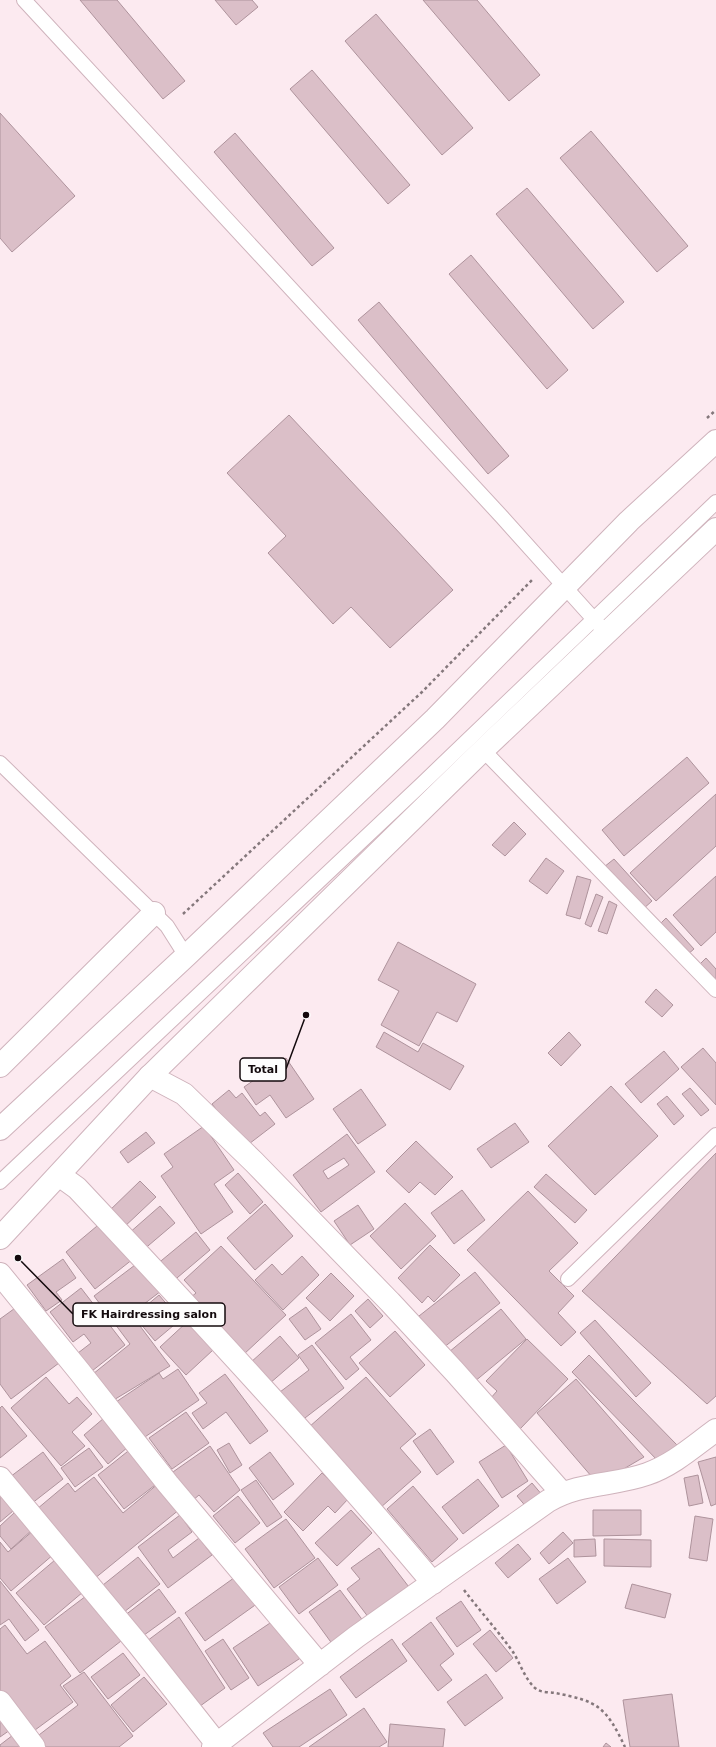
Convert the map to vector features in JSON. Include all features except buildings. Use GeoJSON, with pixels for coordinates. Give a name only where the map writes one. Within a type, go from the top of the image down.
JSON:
{"type":"FeatureCollection","features":[{"type":"Feature","properties":{"kind":"main road"},"geometry":{"type":"LineString","coordinates":[[0,1130],[186,956],[435,719],[629,521],[716,441]]}},
{"type":"Feature","properties":{"kind":"main road"},"geometry":{"type":"LineString","coordinates":[[0,1238],[150,1076],[483,750],[600,627],[716,530]]}},
{"type":"Feature","properties":{"kind":"main road"},"geometry":{"type":"LineString","coordinates":[[0,1066],[161,920]]}},
{"type":"Feature","properties":{"kind":"main road"},"geometry":{"type":"LineString","coordinates":[[150,1076],[184,1094],[254,1162],[411,1326],[562,1493]]}},
{"type":"Feature","properties":{"kind":"main road"},"geometry":{"type":"LineString","coordinates":[[59,1175],[77,1188],[209,1328],[353,1488],[441,1577]]}},
{"type":"Feature","properties":{"kind":"main road"},"geometry":{"type":"LineString","coordinates":[[0,1274],[168,1484],[320,1665]]}},
{"type":"Feature","properties":{"kind":"main road"},"geometry":{"type":"LineString","coordinates":[[0,1478],[128,1632],[215,1746],[266,1704],[356,1637],[562,1493],[586,1486],[619,1482],[648,1474],[678,1458],[716,1430]]}},
{"type":"Feature","properties":{"kind":"main road"},"geometry":{"type":"LineString","coordinates":[[0,1702],[34,1747]]}},
{"type":"Feature","properties":{"kind":"lane"},"geometry":{"type":"LineString","coordinates":[[24,0],[546,566],[600,627]]}},
{"type":"Feature","properties":{"kind":"lane"},"geometry":{"type":"LineString","coordinates":[[0,1182],[423,783],[600,627],[716,502]]}},
{"type":"Feature","properties":{"kind":"lane"},"geometry":{"type":"LineString","coordinates":[[483,750],[716,990]]}},
{"type":"Feature","properties":{"kind":"lane"},"geometry":{"type":"LineString","coordinates":[[0,763],[161,920],[186,956]]}},
{"type":"Feature","properties":{"kind":"lane"},"geometry":{"type":"LineString","coordinates":[[568,1279],[716,1135]]}},
{"type":"Feature","properties":{"kind":"path"},"geometry":{"type":"LineString","coordinates":[[704,421],[716,410]]}},
{"type":"Feature","properties":{"kind":"path"},"geometry":{"type":"LineString","coordinates":[[161,920],[188,910],[422,692],[546,566]]}},
{"type":"Feature","properties":{"kind":"path"},"geometry":{"type":"LineString","coordinates":[[441,1577],[513,1653],[536,1689],[543,1692],[578,1697],[596,1704],[607,1714],[616,1727],[625,1747]]}},
{"type":"Feature","properties":{"kind":"place","name":"Total"},"geometry":{"type":"Point","coordinates":[306,1015]}},
{"type":"Feature","properties":{"kind":"place","name":"FK Hairdressing salon"},"geometry":{"type":"Point","coordinates":[18,1258]}}]}
